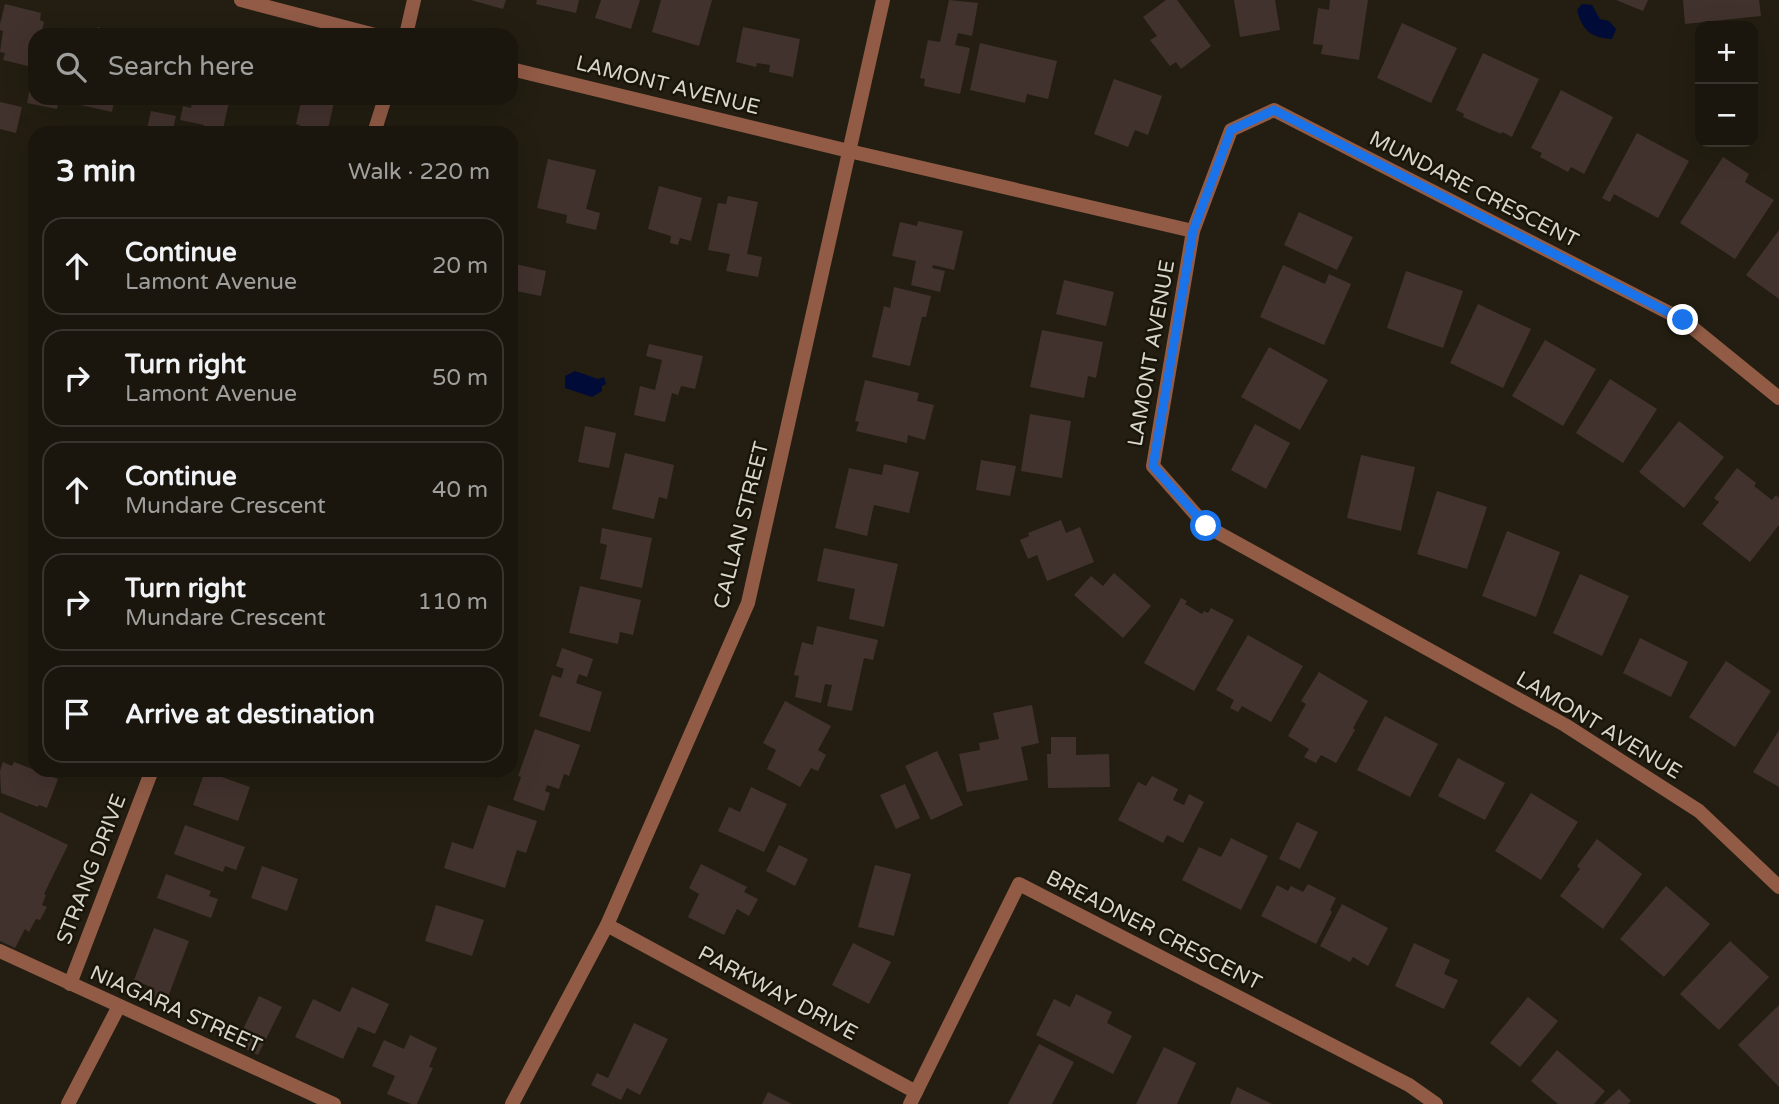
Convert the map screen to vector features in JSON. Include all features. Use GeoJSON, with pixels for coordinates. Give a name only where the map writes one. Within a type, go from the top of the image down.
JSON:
{"type":"FeatureCollection","features":[{"type":"Feature","properties":{"kind":"street"},"geometry":{"type":"LineString","coordinates":[[241,0],[348,28]]}},
{"type":"Feature","properties":{"kind":"street"},"geometry":{"type":"LineString","coordinates":[[408,28],[414,0]]}},
{"type":"Feature","properties":{"kind":"street","name":"CALLAN STREET"},"geometry":{"type":"LineString","coordinates":[[512,1104],[607,925],[748,603],[883,0]]}},
{"type":"Feature","properties":{"kind":"street","name":"LAMONT AVENUE"},"geometry":{"type":"LineString","coordinates":[[518,71],[1193,231],[1153,466],[1206,526],[1564,725],[1699,811],[1779,887]]}},
{"type":"Feature","properties":{"kind":"street"},"geometry":{"type":"LineString","coordinates":[[375,126],[383,105]]}},
{"type":"Feature","properties":{"kind":"street","name":"MUNDARE CRESCENT"},"geometry":{"type":"LineString","coordinates":[[1193,231],[1231,130],[1274,110],[1683,320],[1779,398]]}},
{"type":"Feature","properties":{"kind":"street","name":"STRANG DRIVE"},"geometry":{"type":"LineString","coordinates":[[70,984],[149,777]]}},
{"type":"Feature","properties":{"kind":"street","name":"BREADNER CRESCENT"},"geometry":{"type":"LineString","coordinates":[[913,1098],[1019,884],[1409,1085],[1436,1104]]}},
{"type":"Feature","properties":{"kind":"street","name":"PARKWAY DRIVE"},"geometry":{"type":"LineString","coordinates":[[607,925],[913,1098]]}},
{"type":"Feature","properties":{"kind":"street","name":"NIAGARA STREET"},"geometry":{"type":"LineString","coordinates":[[0,951],[334,1104]]}},
{"type":"Feature","properties":{"kind":"street"},"geometry":{"type":"LineString","coordinates":[[68,1104],[119,1006]]}},
{"type":"Feature","properties":{"kind":"water"},"geometry":{"type":"Polygon","coordinates":[[[1582,4],[1592,5],[1600,19],[1609,21],[1616,29],[1612,39],[1588,32],[1577,10],[1582,4]]]}},
{"type":"Feature","properties":{"kind":"water"},"geometry":{"type":"Polygon","coordinates":[[[575,371],[598,379],[604,377],[606,384],[602,386],[602,391],[592,397],[565,388],[565,376],[575,371]]]}},
{"type":"Feature","properties":{"kind":"building"},"geometry":{"type":"Polygon","coordinates":[[[471,0],[506,0],[503,9],[471,0]]]}},
{"type":"Feature","properties":{"kind":"building"},"geometry":{"type":"Polygon","coordinates":[[[537,0],[579,0],[576,13],[536,4],[537,0]]]}},
{"type":"Feature","properties":{"kind":"building"},"geometry":{"type":"Polygon","coordinates":[[[601,0],[640,0],[631,29],[595,18],[601,0]]]}},
{"type":"Feature","properties":{"kind":"building"},"geometry":{"type":"Polygon","coordinates":[[[661,0],[712,0],[699,46],[652,32],[661,0]]]}},
{"type":"Feature","properties":{"kind":"building"},"geometry":{"type":"Polygon","coordinates":[[[949,0],[978,3],[972,36],[958,33],[955,45],[970,48],[960,94],[924,86],[925,79],[920,78],[928,40],[940,42],[949,0]]]}},
{"type":"Feature","properties":{"kind":"building"},"geometry":{"type":"Polygon","coordinates":[[[1166,0],[1177,0],[1211,46],[1181,69],[1176,62],[1170,66],[1150,40],[1157,36],[1143,17],[1166,0]]]}},
{"type":"Feature","properties":{"kind":"building"},"geometry":{"type":"Polygon","coordinates":[[[1234,0],[1275,0],[1280,30],[1240,37],[1234,0]]]}},
{"type":"Feature","properties":{"kind":"building"},"geometry":{"type":"Polygon","coordinates":[[[1330,0],[1368,0],[1359,60],[1321,54],[1323,45],[1313,44],[1318,8],[1329,10],[1330,0]]]}},
{"type":"Feature","properties":{"kind":"building"},"geometry":{"type":"Polygon","coordinates":[[[1616,0],[1648,0],[1643,11],[1616,0]]]}},
{"type":"Feature","properties":{"kind":"building"},"geometry":{"type":"Polygon","coordinates":[[[1683,0],[1759,0],[1761,16],[1685,24],[1683,0]]]}},
{"type":"Feature","properties":{"kind":"building"},"geometry":{"type":"Polygon","coordinates":[[[5,4],[41,13],[43,28],[28,28],[28,66],[3,60],[5,53],[0,52],[3,31],[0,30],[5,4]]]}},
{"type":"Feature","properties":{"kind":"building"},"geometry":{"type":"Polygon","coordinates":[[[1402,23],[1457,48],[1431,103],[1377,78],[1402,23]]]}},
{"type":"Feature","properties":{"kind":"building"},"geometry":{"type":"Polygon","coordinates":[[[743,27],[800,39],[793,77],[769,72],[770,65],[757,63],[756,67],[736,62],[743,27]]]}},
{"type":"Feature","properties":{"kind":"building"},"geometry":{"type":"Polygon","coordinates":[[[980,43],[1057,61],[1048,99],[1027,94],[1025,103],[970,90],[980,43]]]}},
{"type":"Feature","properties":{"kind":"building"},"geometry":{"type":"Polygon","coordinates":[[[1483,53],[1539,79],[1512,137],[1463,117],[1464,114],[1456,110],[1483,53]]]}},
{"type":"Feature","properties":{"kind":"building"},"geometry":{"type":"Polygon","coordinates":[[[1114,79],[1162,96],[1148,135],[1135,130],[1128,147],[1094,134],[1114,79]]]}},
{"type":"Feature","properties":{"kind":"building"},"geometry":{"type":"Polygon","coordinates":[[[1561,90],[1613,117],[1584,174],[1571,167],[1568,172],[1540,157],[1542,153],[1531,148],[1561,90]]]}},
{"type":"Feature","properties":{"kind":"building"},"geometry":{"type":"Polygon","coordinates":[[[0,102],[22,107],[16,133],[0,129],[0,102]]]}},
{"type":"Feature","properties":{"kind":"building"},"geometry":{"type":"Polygon","coordinates":[[[37,105],[58,105],[57,109],[37,105]]]}},
{"type":"Feature","properties":{"kind":"building"},"geometry":{"type":"Polygon","coordinates":[[[80,105],[114,105],[112,112],[80,105]]]}},
{"type":"Feature","properties":{"kind":"building"},"geometry":{"type":"Polygon","coordinates":[[[192,105],[228,105],[224,126],[204,126],[180,120],[183,106],[191,108],[192,105]]]}},
{"type":"Feature","properties":{"kind":"building"},"geometry":{"type":"Polygon","coordinates":[[[300,105],[333,105],[329,126],[296,124],[300,105]]]}},
{"type":"Feature","properties":{"kind":"building"},"geometry":{"type":"Polygon","coordinates":[[[151,111],[176,116],[174,126],[148,126],[151,111]]]}},
{"type":"Feature","properties":{"kind":"building"},"geometry":{"type":"Polygon","coordinates":[[[1637,133],[1689,161],[1658,218],[1614,194],[1610,202],[1602,198],[1637,133]]]}},
{"type":"Feature","properties":{"kind":"building"},"geometry":{"type":"Polygon","coordinates":[[[1723,157],[1749,174],[1745,182],[1774,200],[1735,259],[1680,223],[1723,157]]]}},
{"type":"Feature","properties":{"kind":"building"},"geometry":{"type":"Polygon","coordinates":[[[548,159],[596,170],[586,209],[600,213],[596,230],[566,223],[567,215],[537,208],[548,159]]]}},
{"type":"Feature","properties":{"kind":"building"},"geometry":{"type":"Polygon","coordinates":[[[659,186],[702,198],[691,241],[680,238],[678,245],[670,243],[671,236],[648,229],[659,186]]]}},
{"type":"Feature","properties":{"kind":"building"},"geometry":{"type":"Polygon","coordinates":[[[728,196],[758,202],[747,254],[762,257],[758,277],[726,271],[730,254],[708,250],[718,203],[726,204],[728,196]]]}},
{"type":"Feature","properties":{"kind":"building"},"geometry":{"type":"Polygon","coordinates":[[[1299,212],[1353,237],[1337,270],[1284,245],[1299,212]]]}},
{"type":"Feature","properties":{"kind":"building"},"geometry":{"type":"Polygon","coordinates":[[[918,221],[963,231],[954,270],[933,265],[932,268],[945,271],[940,292],[911,285],[916,261],[892,256],[900,222],[917,226],[918,221]]]}},
{"type":"Feature","properties":{"kind":"building"},"geometry":{"type":"Polygon","coordinates":[[[1779,230],[1779,299],[1746,275],[1779,230]]]}},
{"type":"Feature","properties":{"kind":"building"},"geometry":{"type":"Polygon","coordinates":[[[518,265],[546,271],[541,296],[518,291],[518,265]]]}},
{"type":"Feature","properties":{"kind":"building"},"geometry":{"type":"Polygon","coordinates":[[[1283,265],[1325,284],[1329,274],[1351,284],[1324,345],[1260,317],[1283,265]]]}},
{"type":"Feature","properties":{"kind":"building"},"geometry":{"type":"Polygon","coordinates":[[[1406,271],[1463,291],[1443,348],[1387,328],[1406,271]]]}},
{"type":"Feature","properties":{"kind":"building"},"geometry":{"type":"Polygon","coordinates":[[[1064,280],[1114,292],[1106,326],[1056,314],[1064,280]]]}},
{"type":"Feature","properties":{"kind":"building"},"geometry":{"type":"Polygon","coordinates":[[[894,287],[931,296],[926,317],[922,317],[910,366],[872,357],[884,306],[890,308],[894,287]]]}},
{"type":"Feature","properties":{"kind":"building"},"geometry":{"type":"Polygon","coordinates":[[[1478,304],[1531,329],[1503,388],[1450,363],[1478,304]]]}},
{"type":"Feature","properties":{"kind":"building"},"geometry":{"type":"Polygon","coordinates":[[[1042,330],[1103,342],[1096,378],[1088,376],[1084,398],[1030,387],[1042,330]]]}},
{"type":"Feature","properties":{"kind":"building"},"geometry":{"type":"Polygon","coordinates":[[[1545,340],[1596,369],[1563,426],[1512,396],[1545,340]]]}},
{"type":"Feature","properties":{"kind":"building"},"geometry":{"type":"Polygon","coordinates":[[[649,344],[703,356],[695,389],[681,386],[678,395],[672,393],[665,422],[634,415],[640,386],[655,390],[662,360],[646,356],[649,344]]]}},
{"type":"Feature","properties":{"kind":"building"},"geometry":{"type":"Polygon","coordinates":[[[1269,347],[1328,380],[1300,430],[1241,397],[1269,347]]]}},
{"type":"Feature","properties":{"kind":"building"},"geometry":{"type":"Polygon","coordinates":[[[1610,379],[1657,409],[1623,463],[1576,433],[1610,379]]]}},
{"type":"Feature","properties":{"kind":"building"},"geometry":{"type":"Polygon","coordinates":[[[865,380],[919,393],[917,401],[934,405],[925,440],[908,435],[907,443],[856,431],[859,422],[855,421],[865,380]]]}},
{"type":"Feature","properties":{"kind":"building"},"geometry":{"type":"Polygon","coordinates":[[[1030,414],[1071,421],[1062,478],[1021,471],[1030,414]]]}},
{"type":"Feature","properties":{"kind":"building"},"geometry":{"type":"Polygon","coordinates":[[[1679,421],[1724,457],[1684,508],[1639,472],[1679,421]]]}},
{"type":"Feature","properties":{"kind":"building"},"geometry":{"type":"Polygon","coordinates":[[[1255,424],[1290,443],[1266,489],[1231,470],[1255,424]]]}},
{"type":"Feature","properties":{"kind":"building"},"geometry":{"type":"Polygon","coordinates":[[[585,426],[616,433],[609,468],[578,462],[585,426]]]}},
{"type":"Feature","properties":{"kind":"building"},"geometry":{"type":"Polygon","coordinates":[[[625,453],[674,465],[667,499],[659,497],[654,519],[612,509],[625,453]]]}},
{"type":"Feature","properties":{"kind":"building"},"geometry":{"type":"Polygon","coordinates":[[[1361,455],[1415,467],[1401,531],[1347,518],[1361,455]]]}},
{"type":"Feature","properties":{"kind":"building"},"geometry":{"type":"Polygon","coordinates":[[[981,460],[1016,466],[1010,496],[976,490],[981,460]]]}},
{"type":"Feature","properties":{"kind":"building"},"geometry":{"type":"Polygon","coordinates":[[[884,464],[919,472],[909,513],[874,505],[867,536],[835,528],[849,468],[882,475],[884,464]]]}},
{"type":"Feature","properties":{"kind":"building"},"geometry":{"type":"Polygon","coordinates":[[[1737,468],[1772,500],[1776,495],[1779,498],[1779,525],[1750,562],[1702,524],[1719,502],[1714,498],[1737,468]]]}},
{"type":"Feature","properties":{"kind":"building"},"geometry":{"type":"Polygon","coordinates":[[[1437,491],[1487,507],[1467,569],[1417,554],[1437,491]]]}},
{"type":"Feature","properties":{"kind":"building"},"geometry":{"type":"Polygon","coordinates":[[[1061,520],[1066,533],[1080,527],[1094,562],[1047,581],[1037,555],[1028,559],[1020,540],[1029,536],[1028,533],[1061,520]]]}},
{"type":"Feature","properties":{"kind":"building"},"geometry":{"type":"Polygon","coordinates":[[[602,528],[652,538],[642,588],[600,579],[607,545],[600,543],[602,528]]]}},
{"type":"Feature","properties":{"kind":"building"},"geometry":{"type":"Polygon","coordinates":[[[1507,531],[1560,552],[1536,617],[1482,596],[1507,531]]]}},
{"type":"Feature","properties":{"kind":"building"},"geometry":{"type":"Polygon","coordinates":[[[824,548],[898,564],[884,627],[849,619],[855,589],[817,581],[824,548]]]}},
{"type":"Feature","properties":{"kind":"building"},"geometry":{"type":"Polygon","coordinates":[[[1114,573],[1151,606],[1123,638],[1074,595],[1091,576],[1103,586],[1114,573]]]}},
{"type":"Feature","properties":{"kind":"building"},"geometry":{"type":"Polygon","coordinates":[[[1580,574],[1629,596],[1602,656],[1553,633],[1580,574]]]}},
{"type":"Feature","properties":{"kind":"building"},"geometry":{"type":"Polygon","coordinates":[[[580,586],[641,600],[633,635],[620,632],[618,644],[569,633],[580,586]]]}},
{"type":"Feature","properties":{"kind":"building"},"geometry":{"type":"Polygon","coordinates":[[[1181,598],[1187,601],[1185,604],[1202,614],[1204,611],[1208,613],[1211,608],[1234,620],[1194,691],[1144,663],[1181,598]]]}},
{"type":"Feature","properties":{"kind":"building"},"geometry":{"type":"Polygon","coordinates":[[[817,626],[878,640],[873,660],[864,658],[852,711],[827,706],[832,685],[825,684],[821,703],[795,697],[799,676],[794,675],[802,642],[813,645],[817,626]]]}},
{"type":"Feature","properties":{"kind":"building"},"geometry":{"type":"Polygon","coordinates":[[[1248,635],[1303,666],[1271,722],[1242,706],[1238,712],[1230,708],[1234,700],[1216,690],[1248,635]]]}},
{"type":"Feature","properties":{"kind":"building"},"geometry":{"type":"Polygon","coordinates":[[[1640,638],[1688,662],[1671,697],[1623,673],[1640,638]]]}},
{"type":"Feature","properties":{"kind":"building"},"geometry":{"type":"Polygon","coordinates":[[[562,648],[593,659],[587,677],[579,674],[576,683],[602,692],[590,732],[539,716],[552,675],[561,678],[564,669],[556,666],[562,648]]]}},
{"type":"Feature","properties":{"kind":"building"},"geometry":{"type":"Polygon","coordinates":[[[1726,661],[1771,691],[1735,747],[1689,717],[1726,661]]]}},
{"type":"Feature","properties":{"kind":"building"},"geometry":{"type":"Polygon","coordinates":[[[1319,672],[1368,701],[1336,763],[1321,755],[1316,763],[1304,757],[1309,749],[1288,736],[1306,704],[1301,701],[1319,672]]]}},
{"type":"Feature","properties":{"kind":"building"},"geometry":{"type":"Polygon","coordinates":[[[785,701],[831,726],[818,750],[826,755],[818,771],[811,768],[800,787],[767,769],[776,750],[763,743],[785,701]]]}},
{"type":"Feature","properties":{"kind":"building"},"geometry":{"type":"Polygon","coordinates":[[[1032,705],[1039,743],[1021,747],[1028,780],[967,792],[959,754],[980,750],[979,743],[999,739],[993,713],[1032,705]]]}},
{"type":"Feature","properties":{"kind":"building"},"geometry":{"type":"Polygon","coordinates":[[[1385,716],[1438,744],[1410,797],[1357,770],[1385,716]]]}},
{"type":"Feature","properties":{"kind":"building"},"geometry":{"type":"Polygon","coordinates":[[[535,729],[580,745],[569,776],[564,774],[559,789],[547,785],[545,791],[550,793],[544,811],[513,800],[521,777],[518,776],[535,729]]]}},
{"type":"Feature","properties":{"kind":"building"},"geometry":{"type":"Polygon","coordinates":[[[1779,730],[1779,787],[1753,772],[1779,730]]]}},
{"type":"Feature","properties":{"kind":"building"},"geometry":{"type":"Polygon","coordinates":[[[1051,737],[1076,737],[1076,755],[1109,754],[1110,787],[1048,788],[1047,754],[1051,754],[1051,737]]]}},
{"type":"Feature","properties":{"kind":"building"},"geometry":{"type":"Polygon","coordinates":[[[937,751],[963,805],[931,820],[905,766],[937,751]]]}},
{"type":"Feature","properties":{"kind":"building"},"geometry":{"type":"Polygon","coordinates":[[[1458,758],[1505,783],[1485,820],[1438,796],[1458,758]]]}},
{"type":"Feature","properties":{"kind":"building"},"geometry":{"type":"Polygon","coordinates":[[[3,762],[12,766],[14,762],[28,767],[28,777],[58,779],[47,808],[1,793],[0,771],[3,762]]]}},
{"type":"Feature","properties":{"kind":"building"},"geometry":{"type":"Polygon","coordinates":[[[1152,776],[1178,789],[1173,800],[1184,805],[1189,794],[1204,802],[1183,843],[1167,835],[1163,843],[1118,820],[1138,782],[1146,786],[1152,776]]]}},
{"type":"Feature","properties":{"kind":"building"},"geometry":{"type":"Polygon","coordinates":[[[203,777],[222,777],[250,787],[238,821],[193,805],[203,777]]]}},
{"type":"Feature","properties":{"kind":"building"},"geometry":{"type":"Polygon","coordinates":[[[905,784],[920,818],[896,829],[880,795],[905,784]]]}},
{"type":"Feature","properties":{"kind":"building"},"geometry":{"type":"Polygon","coordinates":[[[751,787],[787,804],[764,852],[718,831],[729,807],[740,812],[751,787]]]}},
{"type":"Feature","properties":{"kind":"building"},"geometry":{"type":"Polygon","coordinates":[[[1531,793],[1578,822],[1541,880],[1495,851],[1531,793]]]}},
{"type":"Feature","properties":{"kind":"building"},"geometry":{"type":"Polygon","coordinates":[[[488,805],[537,821],[526,853],[517,850],[505,888],[444,868],[452,842],[473,849],[488,805]]]}},
{"type":"Feature","properties":{"kind":"building"},"geometry":{"type":"Polygon","coordinates":[[[0,812],[68,845],[44,894],[46,895],[42,905],[47,907],[29,932],[25,929],[15,948],[0,941],[0,812]]]}},
{"type":"Feature","properties":{"kind":"building"},"geometry":{"type":"Polygon","coordinates":[[[1297,822],[1318,832],[1300,869],[1279,859],[1297,822]]]}},
{"type":"Feature","properties":{"kind":"building"},"geometry":{"type":"Polygon","coordinates":[[[185,825],[245,847],[236,870],[225,866],[223,872],[174,854],[185,825]]]}},
{"type":"Feature","properties":{"kind":"building"},"geometry":{"type":"Polygon","coordinates":[[[1231,838],[1268,856],[1241,910],[1182,880],[1199,847],[1221,857],[1231,838]]]}},
{"type":"Feature","properties":{"kind":"building"},"geometry":{"type":"Polygon","coordinates":[[[1597,839],[1642,874],[1603,929],[1560,896],[1597,839]]]}},
{"type":"Feature","properties":{"kind":"building"},"geometry":{"type":"Polygon","coordinates":[[[779,845],[808,859],[795,886],[766,871],[779,845]]]}},
{"type":"Feature","properties":{"kind":"building"},"geometry":{"type":"Polygon","coordinates":[[[701,864],[747,887],[744,892],[758,899],[749,916],[737,909],[724,935],[688,917],[699,894],[689,888],[701,864]]]}},
{"type":"Feature","properties":{"kind":"building"},"geometry":{"type":"Polygon","coordinates":[[[875,865],[911,874],[894,936],[858,927],[875,865]]]}},
{"type":"Feature","properties":{"kind":"building"},"geometry":{"type":"Polygon","coordinates":[[[262,866],[298,879],[287,911],[251,898],[262,866]]]}},
{"type":"Feature","properties":{"kind":"building"},"geometry":{"type":"Polygon","coordinates":[[[166,874],[211,891],[209,896],[218,899],[211,918],[157,898],[166,874]]]}},
{"type":"Feature","properties":{"kind":"building"},"geometry":{"type":"Polygon","coordinates":[[[1308,884],[1336,898],[1316,944],[1261,916],[1277,885],[1288,891],[1291,886],[1303,892],[1308,884]]]}},
{"type":"Feature","properties":{"kind":"building"},"geometry":{"type":"Polygon","coordinates":[[[1666,886],[1710,924],[1664,977],[1620,939],[1666,886]]]}},
{"type":"Feature","properties":{"kind":"building"},"geometry":{"type":"Polygon","coordinates":[[[1342,904],[1388,928],[1368,966],[1353,957],[1350,962],[1320,946],[1342,904]]]}},
{"type":"Feature","properties":{"kind":"building"},"geometry":{"type":"Polygon","coordinates":[[[436,905],[484,920],[472,956],[425,941],[436,905]]]}},
{"type":"Feature","properties":{"kind":"building"},"geometry":{"type":"Polygon","coordinates":[[[154,928],[189,941],[165,1005],[146,998],[151,987],[134,980],[154,928]]]}},
{"type":"Feature","properties":{"kind":"building"},"geometry":{"type":"Polygon","coordinates":[[[1730,941],[1769,977],[1719,1030],[1680,994],[1730,941]]]}},
{"type":"Feature","properties":{"kind":"building"},"geometry":{"type":"Polygon","coordinates":[[[853,943],[891,962],[869,1004],[832,985],[853,943]]]}},
{"type":"Feature","properties":{"kind":"building"},"geometry":{"type":"Polygon","coordinates":[[[1414,943],[1450,960],[1444,974],[1458,980],[1444,1009],[1395,986],[1414,943]]]}},
{"type":"Feature","properties":{"kind":"building"},"geometry":{"type":"Polygon","coordinates":[[[352,987],[389,1004],[375,1034],[358,1027],[343,1059],[295,1037],[313,999],[340,1012],[352,987]]]}},
{"type":"Feature","properties":{"kind":"building"},"geometry":{"type":"Polygon","coordinates":[[[1076,994],[1112,1012],[1107,1023],[1132,1036],[1113,1074],[1036,1035],[1054,999],[1070,1007],[1076,994]]]}},
{"type":"Feature","properties":{"kind":"building"},"geometry":{"type":"Polygon","coordinates":[[[259,996],[282,1007],[258,1055],[236,1044],[259,996]]]}},
{"type":"Feature","properties":{"kind":"building"},"geometry":{"type":"Polygon","coordinates":[[[1528,997],[1558,1021],[1520,1067],[1490,1043],[1528,997]]]}},
{"type":"Feature","properties":{"kind":"building"},"geometry":{"type":"Polygon","coordinates":[[[1779,1005],[1779,1087],[1738,1045],[1779,1005]]]}},
{"type":"Feature","properties":{"kind":"building"},"geometry":{"type":"Polygon","coordinates":[[[634,1023],[668,1039],[640,1095],[627,1088],[621,1100],[591,1085],[597,1073],[608,1078],[634,1023]]]}},
{"type":"Feature","properties":{"kind":"building"},"geometry":{"type":"Polygon","coordinates":[[[410,1035],[437,1048],[429,1067],[433,1068],[417,1104],[387,1094],[395,1076],[372,1066],[384,1040],[404,1049],[410,1035]]]}},
{"type":"Feature","properties":{"kind":"building"},"geometry":{"type":"Polygon","coordinates":[[[1039,1044],[1074,1062],[1052,1104],[1008,1104],[1039,1044]]]}},
{"type":"Feature","properties":{"kind":"building"},"geometry":{"type":"Polygon","coordinates":[[[1164,1047],[1196,1063],[1177,1104],[1136,1104],[1164,1047]]]}},
{"type":"Feature","properties":{"kind":"building"},"geometry":{"type":"Polygon","coordinates":[[[1557,1050],[1605,1091],[1594,1104],[1558,1104],[1531,1081],[1557,1050]]]}},
{"type":"Feature","properties":{"kind":"building"},"geometry":{"type":"Polygon","coordinates":[[[1237,1087],[1272,1104],[1230,1104],[1237,1087]]]}},
{"type":"Feature","properties":{"kind":"building"},"geometry":{"type":"Polygon","coordinates":[[[1619,1089],[1631,1101],[1628,1104],[1603,1104],[1619,1089]]]}},
{"type":"Feature","properties":{"kind":"building"},"geometry":{"type":"Polygon","coordinates":[[[768,1092],[792,1104],[762,1104],[768,1092]]]}},
{"type":"Feature","properties":{"kind":"route"},"geometry":{"type":"LineString","coordinates":[[1206,526],[1153,466],[1193,231],[1231,130],[1274,110],[1683,320]]}}]}
